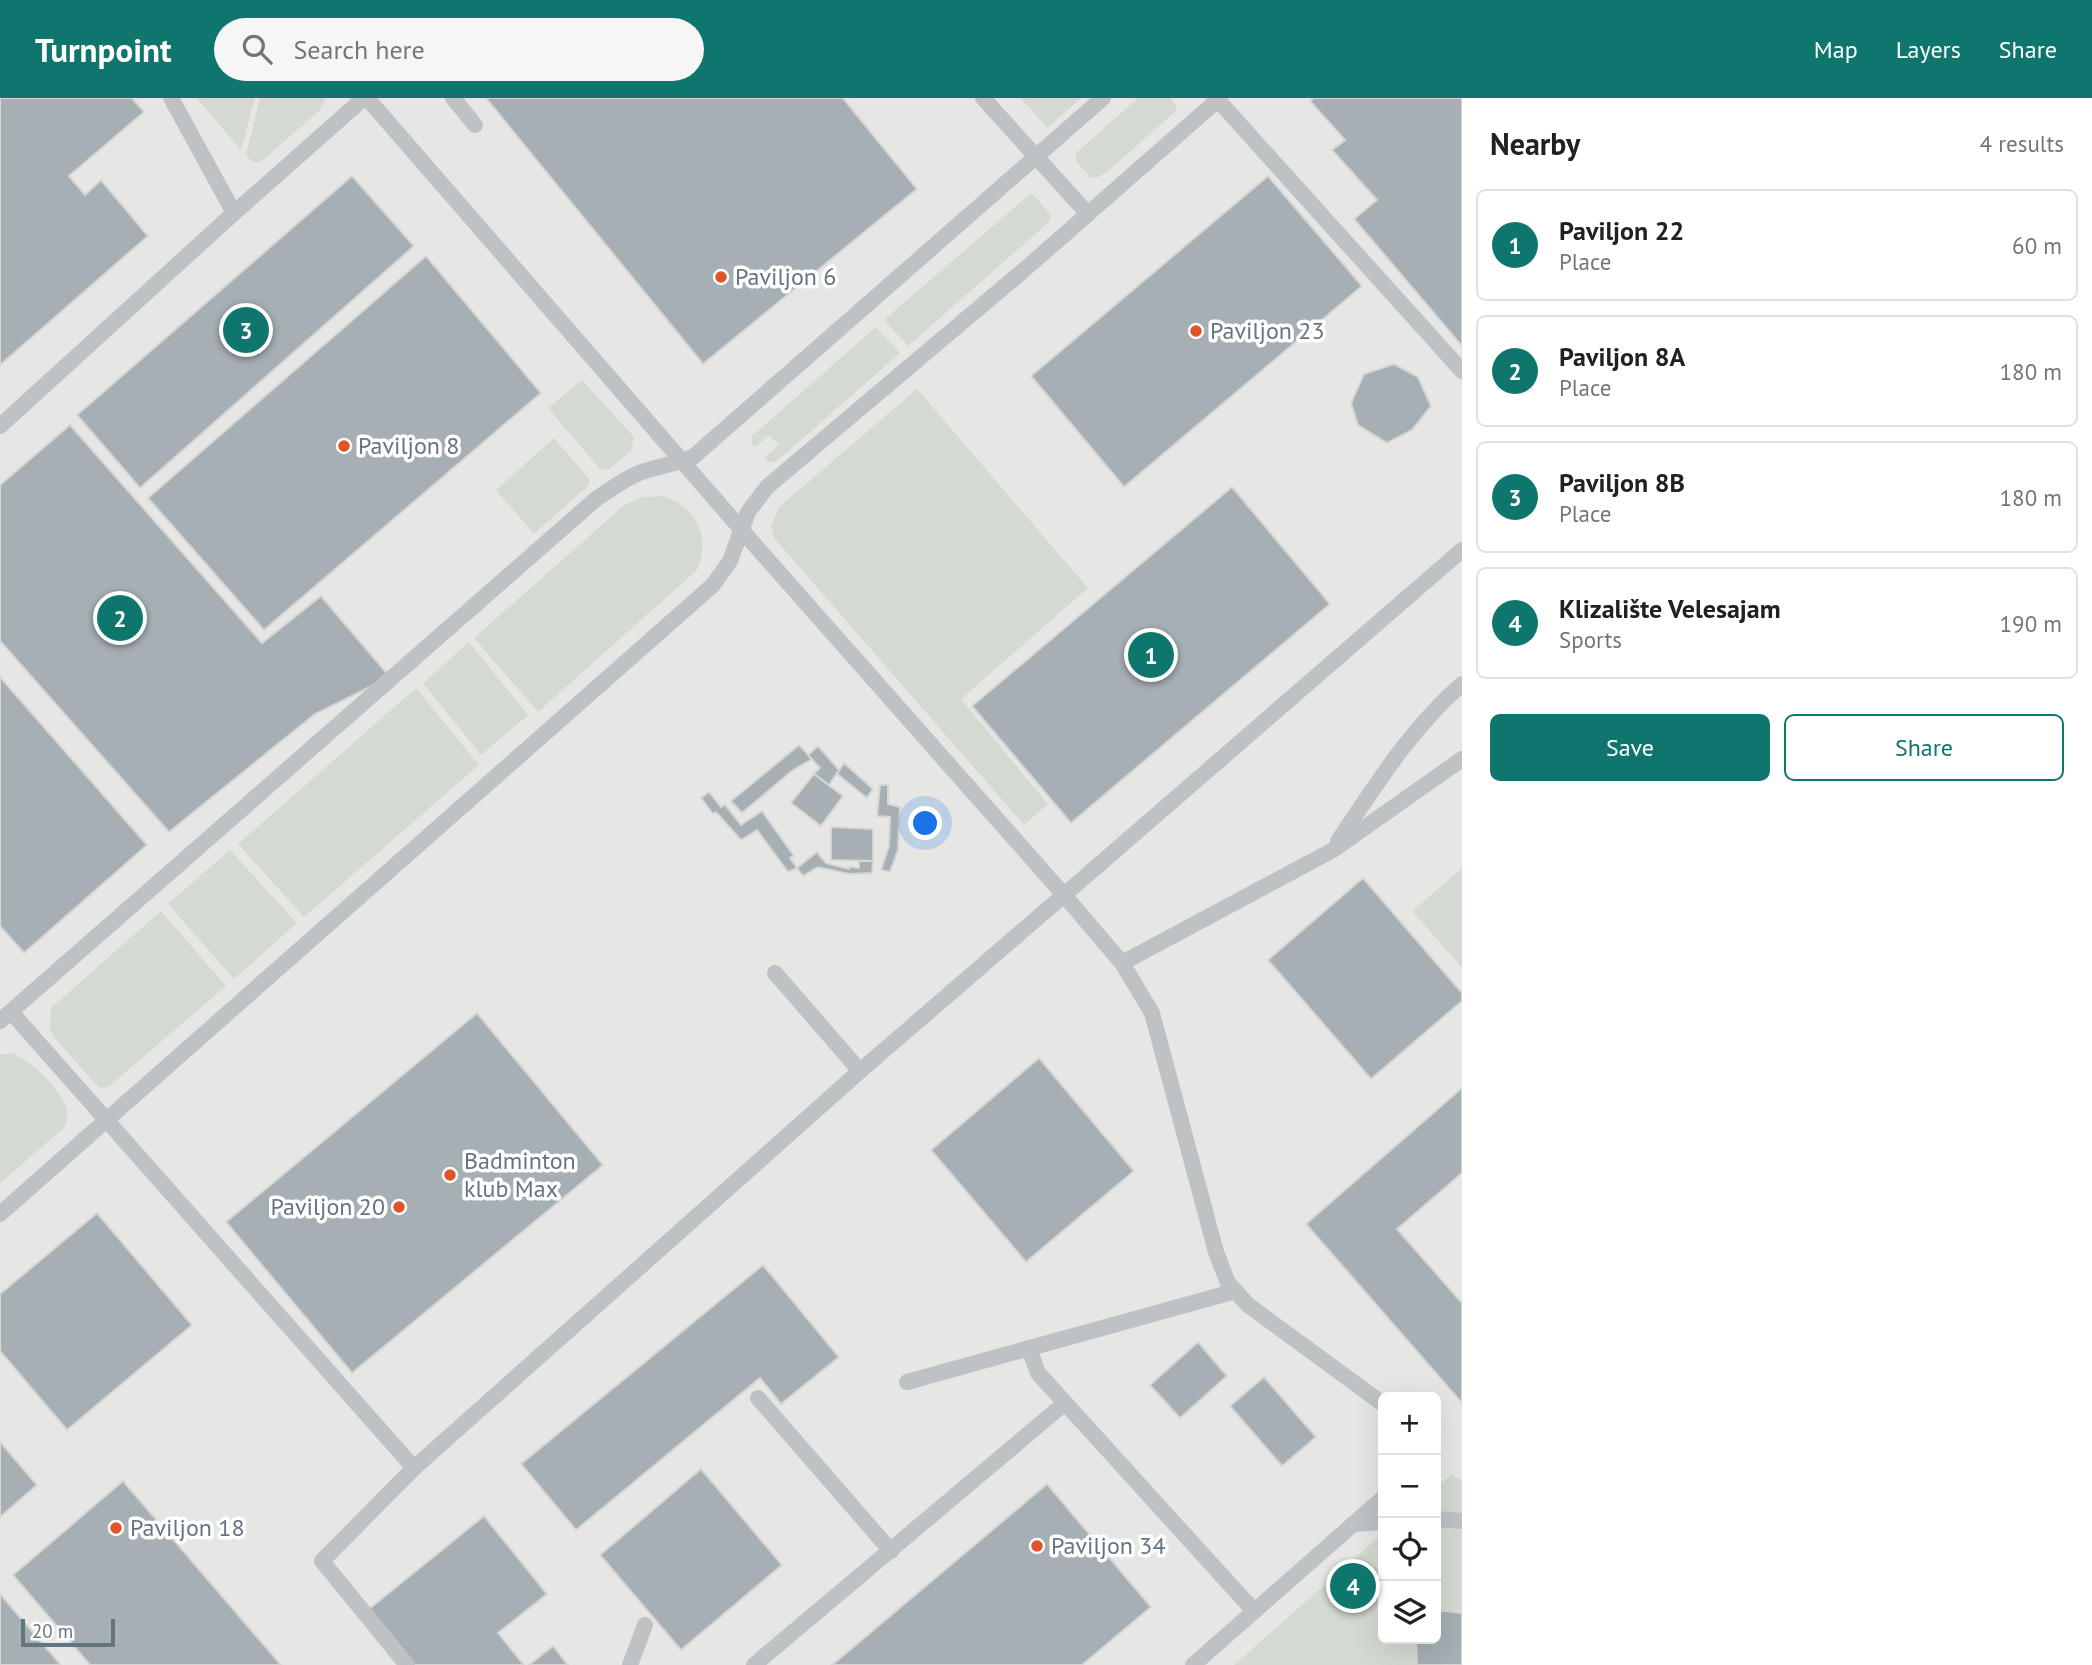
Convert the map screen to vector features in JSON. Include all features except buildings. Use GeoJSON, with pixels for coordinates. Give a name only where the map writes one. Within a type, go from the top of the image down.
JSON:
{"type":"FeatureCollection","features":[{"type":"Feature","properties":{"kind":"lane"},"geometry":{"type":"LineString","coordinates":[[171,98],[234,213]]}},
{"type":"Feature","properties":{"kind":"lane"},"geometry":{"type":"LineString","coordinates":[[0,426],[365,98],[1122,963],[1152,1013],[1216,1252],[1228,1283],[1248,1305],[1378,1400]]}},
{"type":"Feature","properties":{"kind":"lane"},"geometry":{"type":"LineString","coordinates":[[453,98],[475,125]]}},
{"type":"Feature","properties":{"kind":"lane"},"geometry":{"type":"LineString","coordinates":[[983,98],[1088,214]]}},
{"type":"Feature","properties":{"kind":"lane"},"geometry":{"type":"LineString","coordinates":[[414,1468],[107,1119],[5,1017],[596,499],[641,472],[693,457],[1103,98]]}},
{"type":"Feature","properties":{"kind":"lane"},"geometry":{"type":"LineString","coordinates":[[0,1214],[713,585],[730,561],[748,512],[767,487],[1088,214],[1218,99],[1462,370]]}},
{"type":"Feature","properties":{"kind":"lane"},"geometry":{"type":"LineString","coordinates":[[407,1665],[322,1561],[414,1468],[860,1071],[1462,550]]}},
{"type":"Feature","properties":{"kind":"lane"},"geometry":{"type":"LineString","coordinates":[[1333,850],[1396,755],[1436,707],[1462,684]]}},
{"type":"Feature","properties":{"kind":"lane"},"geometry":{"type":"LineString","coordinates":[[1122,963],[1333,850],[1462,759]]}},
{"type":"Feature","properties":{"kind":"lane"},"geometry":{"type":"LineString","coordinates":[[775,973],[860,1071]]}},
{"type":"Feature","properties":{"kind":"lane"},"geometry":{"type":"LineString","coordinates":[[907,1382],[1236,1291]]}},
{"type":"Feature","properties":{"kind":"lane"},"geometry":{"type":"LineString","coordinates":[[1029,1348],[1038,1373],[1254,1611]]}},
{"type":"Feature","properties":{"kind":"lane"},"geometry":{"type":"LineString","coordinates":[[758,1398],[891,1551]]}},
{"type":"Feature","properties":{"kind":"lane"},"geometry":{"type":"LineString","coordinates":[[754,1665],[1065,1403]]}},
{"type":"Feature","properties":{"kind":"lane"},"geometry":{"type":"LineString","coordinates":[[1193,1665],[1378,1502]]}},
{"type":"Feature","properties":{"kind":"lane"},"geometry":{"type":"LineString","coordinates":[[1441,1519],[1462,1521]]}},
{"type":"Feature","properties":{"kind":"lane"},"geometry":{"type":"LineString","coordinates":[[1353,1524],[1378,1522]]}},
{"type":"Feature","properties":{"kind":"lane"},"geometry":{"type":"LineString","coordinates":[[630,1665],[645,1625]]}},
{"type":"Feature","properties":{"kind":"shaded area"},"geometry":{"type":"Polygon","coordinates":[[[0,98],[1462,98],[1462,868],[1412,911],[1462,968],[1462,1665],[0,1665],[0,98]]]}},
{"type":"Feature","properties":{"kind":"shaded area"},"geometry":{"type":"Polygon","coordinates":[[[197,98],[255,98],[241,150],[201,103],[197,98]]]}},
{"type":"Feature","properties":{"kind":"shaded area"},"geometry":{"type":"Polygon","coordinates":[[[260,98],[326,98],[320,110],[263,160],[256,163],[246,155],[260,98]]]}},
{"type":"Feature","properties":{"kind":"shaded area"},"geometry":{"type":"Polygon","coordinates":[[[1021,98],[1081,98],[1047,128],[1021,98]]]}},
{"type":"Feature","properties":{"kind":"shaded area"},"geometry":{"type":"Polygon","coordinates":[[[1138,98],[1170,98],[1177,107],[1176,111],[1108,171],[1099,177],[1091,178],[1075,160],[1076,153],[1138,98]]]}},
{"type":"Feature","properties":{"kind":"shaded area"},"geometry":{"type":"Polygon","coordinates":[[[1030,194],[1034,195],[1051,215],[1049,222],[908,346],[884,320],[1030,194]]]}},
{"type":"Feature","properties":{"kind":"shaded area"},"geometry":{"type":"Polygon","coordinates":[[[876,327],[900,353],[776,462],[764,458],[779,445],[769,435],[755,447],[751,443],[752,436],[876,327]]]}},
{"type":"Feature","properties":{"kind":"shaded area"},"geometry":{"type":"Polygon","coordinates":[[[582,380],[634,437],[631,451],[608,470],[600,469],[548,408],[582,380]]]}},
{"type":"Feature","properties":{"kind":"shaded area"},"geometry":{"type":"Polygon","coordinates":[[[917,389],[1088,588],[961,699],[1048,804],[1024,825],[774,538],[771,526],[779,507],[917,389]]]}},
{"type":"Feature","properties":{"kind":"shaded area"},"geometry":{"type":"Polygon","coordinates":[[[554,438],[589,479],[589,485],[534,534],[496,490],[554,438]]]}},
{"type":"Feature","properties":{"kind":"shaded area"},"geometry":{"type":"Polygon","coordinates":[[[663,496],[685,508],[698,525],[702,546],[697,570],[538,712],[474,638],[623,506],[642,497],[663,496]]]}},
{"type":"Feature","properties":{"kind":"shaded area"},"geometry":{"type":"Polygon","coordinates":[[[469,642],[528,715],[481,755],[423,683],[469,642]]]}},
{"type":"Feature","properties":{"kind":"shaded area"},"geometry":{"type":"Polygon","coordinates":[[[416,688],[479,765],[304,917],[238,844],[416,688]]]}},
{"type":"Feature","properties":{"kind":"shaded area"},"geometry":{"type":"Polygon","coordinates":[[[230,850],[297,923],[234,979],[168,904],[230,850]]]}},
{"type":"Feature","properties":{"kind":"shaded area"},"geometry":{"type":"Polygon","coordinates":[[[1462,868],[1462,968],[1412,911],[1462,868]]]}},
{"type":"Feature","properties":{"kind":"shaded area"},"geometry":{"type":"Polygon","coordinates":[[[161,911],[226,986],[108,1087],[99,1088],[55,1038],[50,1029],[51,1008],[161,911]]]}},
{"type":"Feature","properties":{"kind":"shaded area"},"geometry":{"type":"Polygon","coordinates":[[[11,1053],[34,1067],[50,1083],[63,1099],[67,1120],[64,1128],[0,1183],[0,1055],[11,1053]]]}},
{"type":"Feature","properties":{"kind":"shaded area"},"geometry":{"type":"Polygon","coordinates":[[[1452,1474],[1462,1481],[1462,1665],[1234,1665],[1378,1537],[1378,1644],[1441,1644],[1441,1484],[1452,1474]]]}},
{"type":"Feature","properties":{"kind":"place","name":"Paviljon 6"},"geometry":{"type":"Point","coordinates":[721,277]}},
{"type":"Feature","properties":{"kind":"place","name":"Paviljon 8B"},"geometry":{"type":"Point","coordinates":[246,330]}},
{"type":"Feature","properties":{"kind":"place","name":"Paviljon 23"},"geometry":{"type":"Point","coordinates":[1196,331]}},
{"type":"Feature","properties":{"kind":"place","name":"Paviljon 8"},"geometry":{"type":"Point","coordinates":[344,446]}},
{"type":"Feature","properties":{"kind":"place","name":"Paviljon 8A"},"geometry":{"type":"Point","coordinates":[120,618]}},
{"type":"Feature","properties":{"kind":"place","name":"Paviljon 22"},"geometry":{"type":"Point","coordinates":[1151,655]}},
{"type":"Feature","properties":{"kind":"place","name":"Badminton klub Max"},"geometry":{"type":"Point","coordinates":[450,1175]}},
{"type":"Feature","properties":{"kind":"place","name":"Paviljon 20"},"geometry":{"type":"Point","coordinates":[399,1207]}},
{"type":"Feature","properties":{"kind":"place","name":"Paviljon 18"},"geometry":{"type":"Point","coordinates":[116,1528]}},
{"type":"Feature","properties":{"kind":"place","name":"Paviljon 34"},"geometry":{"type":"Point","coordinates":[1037,1546]}},
{"type":"Feature","properties":{"kind":"place","name":"Klizalište Velesajam"},"geometry":{"type":"Point","coordinates":[1353,1586]}}]}
